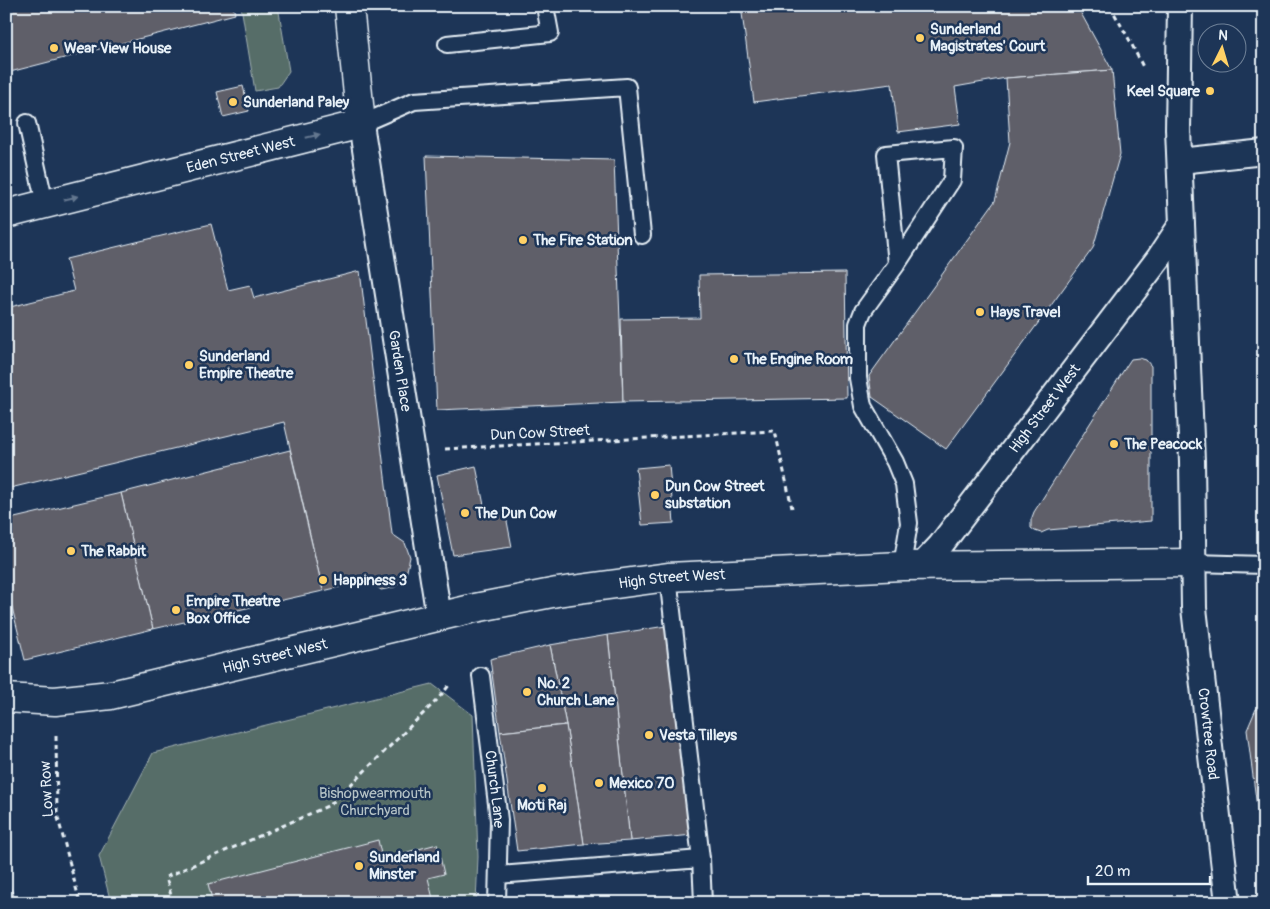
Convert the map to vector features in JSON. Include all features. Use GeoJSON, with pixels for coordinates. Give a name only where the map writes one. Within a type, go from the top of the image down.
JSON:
{"type":"FeatureCollection","features":[{"type":"Feature","properties":{"kind":"street"},"geometry":{"type":"LineString","coordinates":[[349,6],[361,124]]}},
{"type":"Feature","properties":{"kind":"street","name":"Crowtree Road"},"geometry":{"type":"LineString","coordinates":[[1180,6],[1181,225],[1192,462],[1194,608],[1228,903]]}},
{"type":"Feature","properties":{"kind":"street","name":"Eden Street West"},"geometry":{"type":"LineString","coordinates":[[6,214],[361,124]]}},
{"type":"Feature","properties":{"kind":"street","name":"Garden Place"},"geometry":{"type":"LineString","coordinates":[[361,124],[439,617]]}},
{"type":"Feature","properties":{"kind":"street"},"geometry":{"type":"LineString","coordinates":[[1180,161],[1264,152]]}},
{"type":"Feature","properties":{"kind":"street","name":"High Street West"},"geometry":{"type":"LineString","coordinates":[[6,698],[55,701],[111,695],[439,617],[557,592],[668,577],[912,566],[940,546],[1153,266],[1181,225]]}},
{"type":"Feature","properties":{"kind":"street"},"geometry":{"type":"LineString","coordinates":[[912,566],[1194,563]]}},
{"type":"Feature","properties":{"kind":"lane"},"geometry":{"type":"LineString","coordinates":[[447,44],[550,33],[545,6]]}},
{"type":"Feature","properties":{"kind":"lane"},"geometry":{"type":"LineString","coordinates":[[361,124],[414,101],[627,87],[642,235]]}},
{"type":"Feature","properties":{"kind":"lane"},"geometry":{"type":"LineString","coordinates":[[27,124],[45,204]]}},
{"type":"Feature","properties":{"kind":"lane"},"geometry":{"type":"LineString","coordinates":[[897,264],[886,154],[954,148],[952,180],[897,264],[863,310],[858,324],[858,378],[863,406],[895,462],[904,484],[912,566]]}},
{"type":"Feature","properties":{"kind":"lane"},"geometry":{"type":"LineString","coordinates":[[1194,563],[1264,565]]}},
{"type":"Feature","properties":{"kind":"lane"},"geometry":{"type":"LineString","coordinates":[[668,577],[701,859],[703,903]]}},
{"type":"Feature","properties":{"kind":"lane","name":"Church Lane"},"geometry":{"type":"LineString","coordinates":[[481,676],[499,820],[497,903]]}},
{"type":"Feature","properties":{"kind":"lane"},"geometry":{"type":"LineString","coordinates":[[498,875],[701,859]]}},
{"type":"Feature","properties":{"kind":"path","name":"Dun Cow Street"},"geometry":{"type":"LineString","coordinates":[[414,451],[775,431],[792,508]]}},
{"type":"Feature","properties":{"kind":"path"},"geometry":{"type":"LineString","coordinates":[[173,903],[166,877],[330,805],[442,695]]}},
{"type":"Feature","properties":{"kind":"path","name":"Low Row"},"geometry":{"type":"LineString","coordinates":[[55,701],[57,814],[80,903]]}},
{"type":"Feature","properties":{"kind":"green space"},"geometry":{"type":"Polygon","coordinates":[[[241,6],[278,6],[289,71],[278,87],[255,91],[241,6]]]}},
{"type":"Feature","properties":{"kind":"green space","name":"Bishopwearmouth Churchyard"},"geometry":{"type":"Polygon","coordinates":[[[432,684],[473,715],[478,857],[476,903],[111,903],[99,856],[153,753],[432,684]]]}},
{"type":"Feature","properties":{"kind":"building","name":"Wear View House"},"geometry":{"type":"Polygon","coordinates":[[[6,6],[233,6],[235,14],[6,73],[6,6]]]}},
{"type":"Feature","properties":{"kind":"building","name":"Sunderland Magistrates' Court"},"geometry":{"type":"Polygon","coordinates":[[[741,6],[1077,6],[1112,70],[1006,78],[955,87],[960,124],[898,132],[892,84],[754,102],[741,6]]]}},
{"type":"Feature","properties":{"kind":"building","name":"Hays Travel"},"geometry":{"type":"Polygon","coordinates":[[[1112,70],[1120,154],[1093,248],[946,449],[872,397],[869,376],[995,201],[1010,142],[1006,78],[1112,70]]]}},
{"type":"Feature","properties":{"kind":"building","name":"Sunderland Paley"},"geometry":{"type":"Polygon","coordinates":[[[243,86],[249,111],[223,117],[217,92],[243,86]]]}},
{"type":"Feature","properties":{"kind":"building","name":"The Fire Station"},"geometry":{"type":"Polygon","coordinates":[[[426,156],[614,160],[623,402],[437,410],[426,156]]]}},
{"type":"Feature","properties":{"kind":"building","name":"Sunderland Empire Theatre"},"geometry":{"type":"Polygon","coordinates":[[[211,224],[228,290],[250,285],[254,298],[360,271],[392,534],[405,543],[410,557],[406,575],[395,587],[381,590],[369,580],[323,591],[284,422],[6,489],[6,308],[74,291],[66,259],[211,224]]]}},
{"type":"Feature","properties":{"kind":"building","name":"The Engine Room"},"geometry":{"type":"Polygon","coordinates":[[[845,273],[847,398],[623,402],[621,319],[700,318],[699,275],[845,273]]]}},
{"type":"Feature","properties":{"kind":"building","name":"The Peacock"},"geometry":{"type":"Polygon","coordinates":[[[1139,358],[1146,360],[1151,366],[1151,521],[1048,530],[1041,533],[1035,531],[1031,528],[1034,512],[1131,359],[1139,358]]]}},
{"type":"Feature","properties":{"kind":"building"},"geometry":{"type":"Polygon","coordinates":[[[290,450],[323,591],[153,629],[121,493],[290,450]]]}},
{"type":"Feature","properties":{"kind":"building","name":"Dun Cow Street substation"},"geometry":{"type":"Polygon","coordinates":[[[669,465],[674,523],[642,525],[636,468],[669,465]]]}},
{"type":"Feature","properties":{"kind":"building","name":"The Dun Cow"},"geometry":{"type":"Polygon","coordinates":[[[476,466],[486,515],[505,511],[512,547],[453,555],[437,475],[476,466]]]}},
{"type":"Feature","properties":{"kind":"building","name":"The Rabbit"},"geometry":{"type":"Polygon","coordinates":[[[121,493],[153,629],[25,660],[6,583],[6,520],[121,493]]]}},
{"type":"Feature","properties":{"kind":"building","name":"Vesta Tilleys"},"geometry":{"type":"Polygon","coordinates":[[[666,626],[693,835],[630,841],[608,635],[666,626]]]}},
{"type":"Feature","properties":{"kind":"building","name":"Mexico 70"},"geometry":{"type":"Polygon","coordinates":[[[608,635],[630,841],[584,844],[566,725],[550,645],[608,635]]]}},
{"type":"Feature","properties":{"kind":"building","name":"No. 2 Church Lane"},"geometry":{"type":"Polygon","coordinates":[[[550,645],[566,725],[500,732],[490,659],[550,645]]]}},
{"type":"Feature","properties":{"kind":"building"},"geometry":{"type":"Polygon","coordinates":[[[1264,708],[1264,861],[1247,730],[1256,709],[1264,708]]]}},
{"type":"Feature","properties":{"kind":"building","name":"Moti Raj"},"geometry":{"type":"Polygon","coordinates":[[[566,725],[584,844],[517,851],[500,732],[566,725]]]}},
{"type":"Feature","properties":{"kind":"building","name":"Sunderland Minster"},"geometry":{"type":"Polygon","coordinates":[[[378,840],[382,859],[437,844],[444,874],[428,878],[434,903],[213,903],[208,884],[378,840]]]}},
{"type":"Feature","properties":{"kind":"building"},"geometry":{"type":"Polygon","coordinates":[[[6,877],[17,903],[6,903],[6,877]]]}},
{"type":"Feature","properties":{"kind":"place","name":"Sunderland Magistrates' Court"},"geometry":{"type":"Point","coordinates":[920,38]}},
{"type":"Feature","properties":{"kind":"place","name":"Wear View House"},"geometry":{"type":"Point","coordinates":[54,48]}},
{"type":"Feature","properties":{"kind":"place","name":"Keel Square"},"geometry":{"type":"Point","coordinates":[1210,91]}},
{"type":"Feature","properties":{"kind":"place","name":"Sunderland Paley"},"geometry":{"type":"Point","coordinates":[233,102]}},
{"type":"Feature","properties":{"kind":"place","name":"The Fire Station"},"geometry":{"type":"Point","coordinates":[523,240]}},
{"type":"Feature","properties":{"kind":"place","name":"Hays Travel"},"geometry":{"type":"Point","coordinates":[980,312]}},
{"type":"Feature","properties":{"kind":"place","name":"The Engine Room"},"geometry":{"type":"Point","coordinates":[734,359]}},
{"type":"Feature","properties":{"kind":"place","name":"Sunderland Empire Theatre"},"geometry":{"type":"Point","coordinates":[189,365]}},
{"type":"Feature","properties":{"kind":"place","name":"The Peacock"},"geometry":{"type":"Point","coordinates":[1114,444]}},
{"type":"Feature","properties":{"kind":"place","name":"Dun Cow Street substation"},"geometry":{"type":"Point","coordinates":[655,495]}},
{"type":"Feature","properties":{"kind":"place","name":"The Dun Cow"},"geometry":{"type":"Point","coordinates":[465,513]}},
{"type":"Feature","properties":{"kind":"place","name":"The Rabbit"},"geometry":{"type":"Point","coordinates":[71,551]}},
{"type":"Feature","properties":{"kind":"place","name":"Happiness 3"},"geometry":{"type":"Point","coordinates":[323,580]}},
{"type":"Feature","properties":{"kind":"place","name":"Empire Theatre Box Office"},"geometry":{"type":"Point","coordinates":[176,610]}},
{"type":"Feature","properties":{"kind":"place","name":"No. 2 Church Lane"},"geometry":{"type":"Point","coordinates":[527,692]}},
{"type":"Feature","properties":{"kind":"place","name":"Vesta Tilleys"},"geometry":{"type":"Point","coordinates":[649,735]}},
{"type":"Feature","properties":{"kind":"place","name":"Mexico 70"},"geometry":{"type":"Point","coordinates":[599,783]}},
{"type":"Feature","properties":{"kind":"place","name":"Moti Raj"},"geometry":{"type":"Point","coordinates":[542,788]}},
{"type":"Feature","properties":{"kind":"place","name":"Sunderland Minster"},"geometry":{"type":"Point","coordinates":[359,866]}}]}
